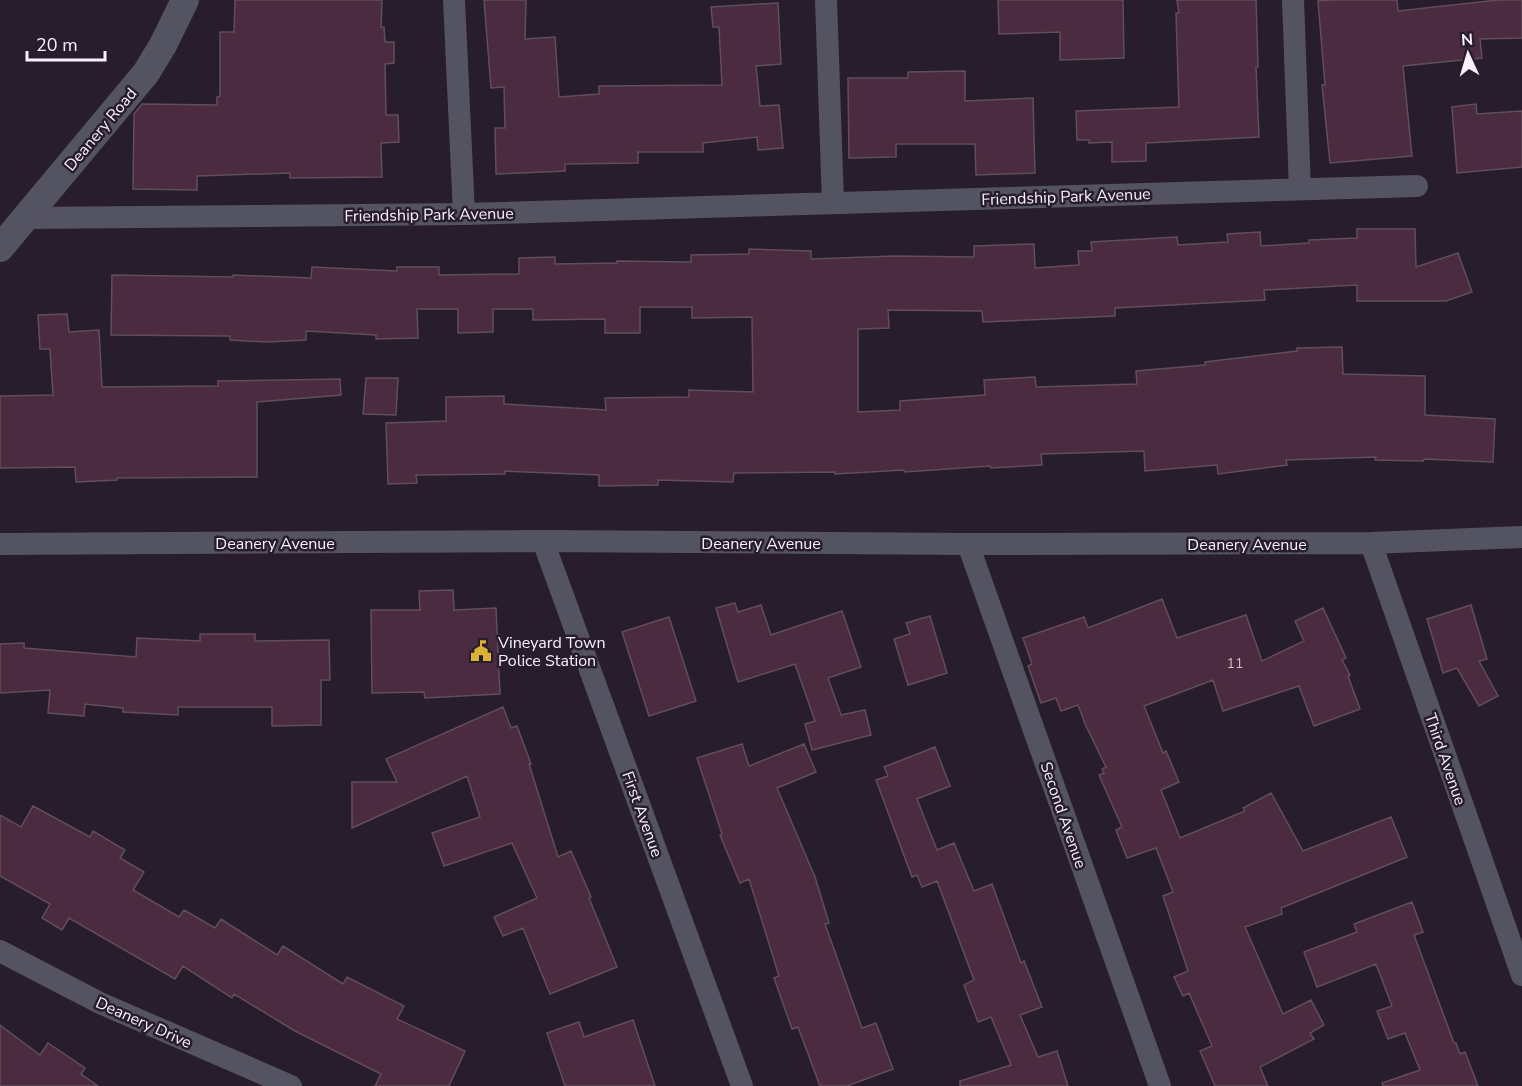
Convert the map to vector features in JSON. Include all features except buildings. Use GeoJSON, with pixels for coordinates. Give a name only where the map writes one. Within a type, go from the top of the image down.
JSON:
{"type":"FeatureCollection","features":[{"type":"Feature","properties":{"kind":"street","name":"Deanery Road"},"geometry":{"type":"LineString","coordinates":[[0,248],[146,73],[163,45],[184,0]]}},
{"type":"Feature","properties":{"kind":"street"},"geometry":{"type":"LineString","coordinates":[[454,0],[464,214]]}},
{"type":"Feature","properties":{"kind":"street"},"geometry":{"type":"LineString","coordinates":[[826,0],[833,203]]}},
{"type":"Feature","properties":{"kind":"street"},"geometry":{"type":"LineString","coordinates":[[1293,0],[1300,189]]}},
{"type":"Feature","properties":{"kind":"street","name":"Friendship Park Avenue"},"geometry":{"type":"LineString","coordinates":[[25,218],[464,214],[1417,186]]}},
{"type":"Feature","properties":{"kind":"street","name":"Deanery Avenue"},"geometry":{"type":"LineString","coordinates":[[0,544],[543,541],[968,544],[1371,543],[1522,537]]}},
{"type":"Feature","properties":{"kind":"street","name":"First Avenue"},"geometry":{"type":"LineString","coordinates":[[543,541],[742,1086]]}},
{"type":"Feature","properties":{"kind":"street","name":"Third Avenue"},"geometry":{"type":"LineString","coordinates":[[1371,543],[1522,975]]}},
{"type":"Feature","properties":{"kind":"street","name":"Second Avenue"},"geometry":{"type":"LineString","coordinates":[[968,544],[1160,1086]]}},
{"type":"Feature","properties":{"kind":"street","name":"Deanery Drive"},"geometry":{"type":"LineString","coordinates":[[0,951],[100,1003],[291,1086]]}},
{"type":"Feature","properties":{"kind":"place","name":"Vineyard Town Police Station"},"geometry":{"type":"Point","coordinates":[481,651]}}]}
